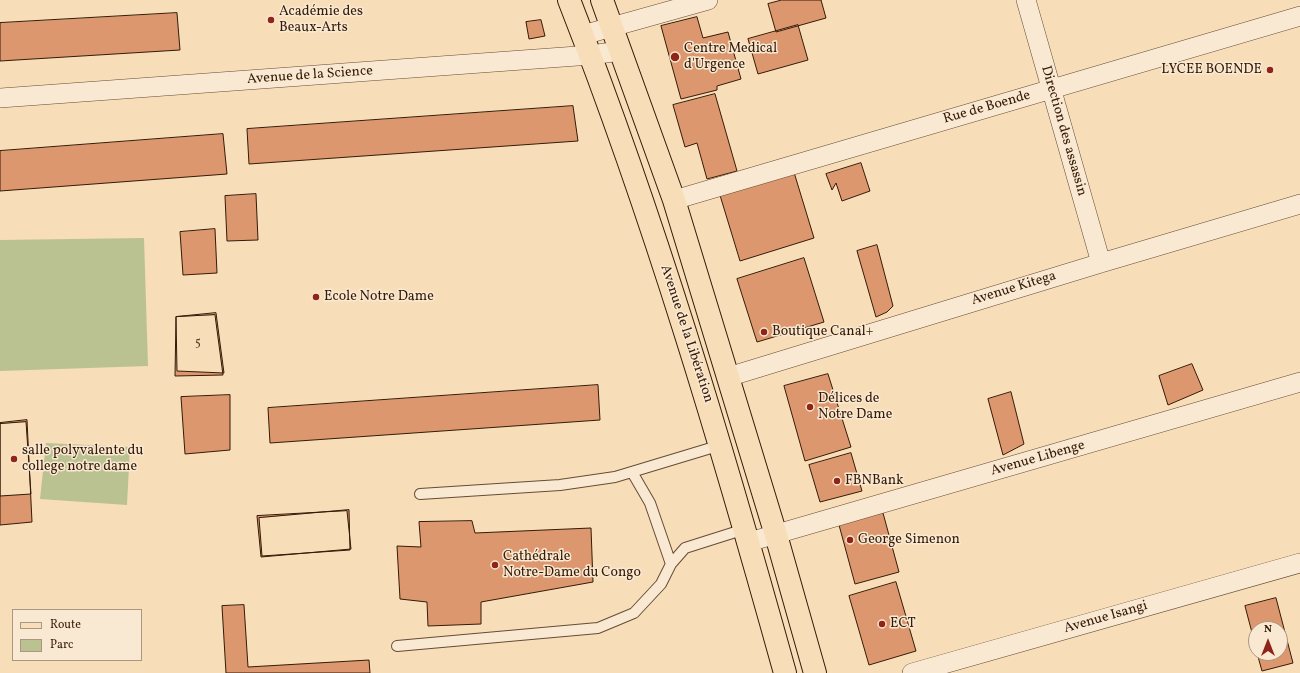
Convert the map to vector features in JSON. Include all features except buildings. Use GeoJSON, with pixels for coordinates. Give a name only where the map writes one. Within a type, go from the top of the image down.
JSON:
{"type":"FeatureCollection","features":[{"type":"Feature","properties":{"kind":"main road","name":"Avenue de la Libération"},"geometry":{"type":"LineString","coordinates":[[569,0],[591,55],[668,277],[721,445],[785,673]]}},
{"type":"Feature","properties":{"kind":"main road","name":"Avenue de la Libération"},"geometry":{"type":"LineString","coordinates":[[602,0],[674,200],[776,535],[815,673]]}},
{"type":"Feature","properties":{"kind":"street"},"geometry":{"type":"LineString","coordinates":[[583,35],[708,0]]}},
{"type":"Feature","properties":{"kind":"street","name":"Direction des assassin"},"geometry":{"type":"LineString","coordinates":[[1026,0],[1101,263]]}},
{"type":"Feature","properties":{"kind":"street","name":"Rue de Boende"},"geometry":{"type":"LineString","coordinates":[[674,200],[1300,16]]}},
{"type":"Feature","properties":{"kind":"street","name":"Avenue de la Science"},"geometry":{"type":"LineString","coordinates":[[0,98],[591,55],[620,51]]}},
{"type":"Feature","properties":{"kind":"street","name":"Avenue Kitega"},"geometry":{"type":"LineString","coordinates":[[728,377],[1300,204]]}},
{"type":"Feature","properties":{"kind":"street","name":"Avenue Libenge"},"geometry":{"type":"LineString","coordinates":[[747,536],[776,535],[1300,382]]}},
{"type":"Feature","properties":{"kind":"street","name":"Avenue Isangi"},"geometry":{"type":"LineString","coordinates":[[912,673],[1300,563]]}},
{"type":"Feature","properties":{"kind":"lane"},"geometry":{"type":"LineString","coordinates":[[420,494],[560,485],[615,477],[721,445]]}},
{"type":"Feature","properties":{"kind":"lane"},"geometry":{"type":"LineString","coordinates":[[632,472],[650,504],[671,564]]}},
{"type":"Feature","properties":{"kind":"lane"},"geometry":{"type":"LineString","coordinates":[[397,646],[598,628],[634,614],[661,584],[671,564],[685,548],[747,536]]}},
{"type":"Feature","properties":{"kind":"green space"},"geometry":{"type":"Polygon","coordinates":[[[144,238],[148,366],[0,371],[0,240],[144,238]]]}},
{"type":"Feature","properties":{"kind":"green space"},"geometry":{"type":"Polygon","coordinates":[[[46,443],[130,447],[127,505],[40,499],[46,443]]]}},
{"type":"Feature","properties":{"kind":"place","name":"Académie des Beaux-Arts"},"geometry":{"type":"Point","coordinates":[271,20]}},
{"type":"Feature","properties":{"kind":"place","name":"Centre Medical d'Urgence"},"geometry":{"type":"Point","coordinates":[675,57]}},
{"type":"Feature","properties":{"kind":"place","name":"LYCEE BOENDE"},"geometry":{"type":"Point","coordinates":[1270,70]}},
{"type":"Feature","properties":{"kind":"place","name":"Ecole Notre Dame"},"geometry":{"type":"Point","coordinates":[316,297]}},
{"type":"Feature","properties":{"kind":"place","name":"Boutique Canal+"},"geometry":{"type":"Point","coordinates":[764,332]}},
{"type":"Feature","properties":{"kind":"place","name":"Délices de Notre Dame"},"geometry":{"type":"Point","coordinates":[810,407]}},
{"type":"Feature","properties":{"kind":"place","name":"salle polyvalente du college notre dame"},"geometry":{"type":"Point","coordinates":[14,459]}},
{"type":"Feature","properties":{"kind":"place","name":"FBNBank"},"geometry":{"type":"Point","coordinates":[837,481]}},
{"type":"Feature","properties":{"kind":"place","name":"George Simenon"},"geometry":{"type":"Point","coordinates":[850,540]}},
{"type":"Feature","properties":{"kind":"place","name":"Cathédrale Notre-Dame du Congo"},"geometry":{"type":"Point","coordinates":[495,565]}},
{"type":"Feature","properties":{"kind":"place","name":"ECT"},"geometry":{"type":"Point","coordinates":[882,624]}}]}
